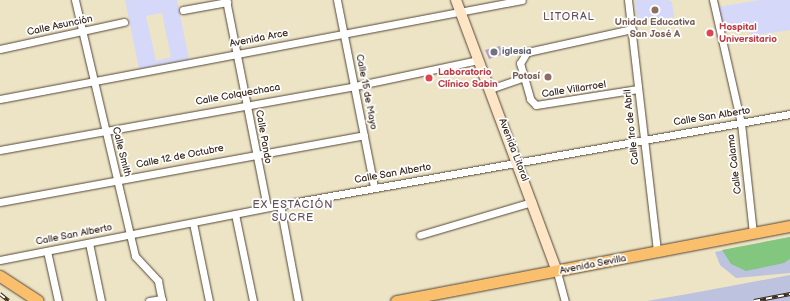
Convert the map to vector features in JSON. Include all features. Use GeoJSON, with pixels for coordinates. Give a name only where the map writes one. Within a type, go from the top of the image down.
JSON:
{"type":"FeatureCollection","features":[{"type":"Feature","properties":{"kind":"main road","name":"Avenida Litoral"},"geometry":{"type":"LineString","coordinates":[[456,0],[559,277]]}},
{"type":"Feature","properties":{"kind":"main road","name":"Avenida Sevilla"},"geometry":{"type":"LineString","coordinates":[[396,301],[559,277],[657,252],[790,226]]}},
{"type":"Feature","properties":{"kind":"main road"},"geometry":{"type":"LineString","coordinates":[[0,276],[38,301]]}},
{"type":"Feature","properties":{"kind":"main road"},"geometry":{"type":"LineString","coordinates":[[0,284],[26,301]]}},
{"type":"Feature","properties":{"kind":"street","name":"Calle Smith"},"geometry":{"type":"LineString","coordinates":[[75,0],[135,256],[158,281],[162,300]]}},
{"type":"Feature","properties":{"kind":"street","name":"Calle 15 de Mayo"},"geometry":{"type":"LineString","coordinates":[[337,0],[345,33],[374,188]]}},
{"type":"Feature","properties":{"kind":"street","name":"Avenida Arce"},"geometry":{"type":"LineString","coordinates":[[0,99],[95,84],[237,54],[522,0]]}},
{"type":"Feature","properties":{"kind":"street","name":"Calle 1ro de Abril"},"geometry":{"type":"LineString","coordinates":[[628,0],[657,252]]}},
{"type":"Feature","properties":{"kind":"street","name":"Calle Calama"},"geometry":{"type":"LineString","coordinates":[[713,0],[741,123],[754,233]]}},
{"type":"Feature","properties":{"kind":"street"},"geometry":{"type":"LineString","coordinates":[[183,10],[226,1]]}},
{"type":"Feature","properties":{"kind":"street","name":"Calle Pando"},"geometry":{"type":"LineString","coordinates":[[226,1],[247,103],[255,153],[267,207]]}},
{"type":"Feature","properties":{"kind":"street","name":"Calle Asunción"},"geometry":{"type":"LineString","coordinates":[[0,49],[82,33],[124,22]]}},
{"type":"Feature","properties":{"kind":"street","name":"Calle Villarroel"},"geometry":{"type":"LineString","coordinates":[[632,30],[527,52],[520,63],[530,99],[543,106],[638,89]]}},
{"type":"Feature","properties":{"kind":"street","name":"Calle Colquechaca"},"geometry":{"type":"LineString","coordinates":[[0,150],[247,103],[355,86],[478,60]]}},
{"type":"Feature","properties":{"kind":"street"},"geometry":{"type":"LineString","coordinates":[[490,89],[524,77]]}},
{"type":"Feature","properties":{"kind":"street","name":"Calle San Alberto"},"geometry":{"type":"LineString","coordinates":[[0,260],[89,244],[129,234],[194,223],[280,204],[790,114]]}},
{"type":"Feature","properties":{"kind":"street","name":"Calle 12 de Octubre"},"geometry":{"type":"LineString","coordinates":[[0,202],[255,153],[364,135]]}},
{"type":"Feature","properties":{"kind":"street"},"geometry":{"type":"LineString","coordinates":[[420,235],[532,202]]}},
{"type":"Feature","properties":{"kind":"street"},"geometry":{"type":"LineString","coordinates":[[280,204],[298,301]]}},
{"type":"Feature","properties":{"kind":"street"},"geometry":{"type":"LineString","coordinates":[[235,214],[253,301]]}},
{"type":"Feature","properties":{"kind":"street"},"geometry":{"type":"LineString","coordinates":[[194,223],[209,301]]}},
{"type":"Feature","properties":{"kind":"street"},"geometry":{"type":"LineString","coordinates":[[89,244],[101,301]]}},
{"type":"Feature","properties":{"kind":"street"},"geometry":{"type":"LineString","coordinates":[[47,251],[58,301]]}},
{"type":"Feature","properties":{"kind":"street","name":"Avenida Litoral"},"geometry":{"type":"LineString","coordinates":[[559,277],[565,301]]}},
{"type":"Feature","properties":{"kind":"street"},"geometry":{"type":"LineString","coordinates":[[149,301],[162,300]]}},
{"type":"Feature","properties":{"kind":"shaded area"},"geometry":{"type":"Polygon","coordinates":[[[125,0],[177,0],[189,59],[139,69],[125,0]],[[162,13],[146,16],[156,61],[171,57],[162,13]]]}},
{"type":"Feature","properties":{"kind":"shaded area","name":"Unidad Educativa San José A"},"geometry":{"type":"Polygon","coordinates":[[[635,0],[668,0],[672,2],[674,17],[638,24],[635,0]]]}},
{"type":"Feature","properties":{"kind":"shaded area"},"geometry":{"type":"Polygon","coordinates":[[[760,0],[790,0],[790,30],[751,36],[749,26],[724,31],[718,7],[760,0]]]}},
{"type":"Feature","properties":{"kind":"shaded area"},"geometry":{"type":"Polygon","coordinates":[[[790,237],[790,273],[736,278],[720,265],[715,252],[790,237]]]}},
{"type":"Feature","properties":{"kind":"shaded area"},"geometry":{"type":"Polygon","coordinates":[[[790,275],[790,301],[647,301],[693,293],[790,275]]]}},
{"type":"Feature","properties":{"kind":"green space"},"geometry":{"type":"Polygon","coordinates":[[[790,237],[790,259],[784,263],[746,271],[731,264],[722,250],[790,237]]]}},
{"type":"Feature","properties":{"kind":"building","name":"iglesia"},"geometry":{"type":"Polygon","coordinates":[[[500,46],[504,54],[489,59],[485,50],[500,46]]]}},
{"type":"Feature","properties":{"kind":"railway"},"geometry":{"type":"LineString","coordinates":[[0,294],[9,301]]}},
{"type":"Feature","properties":{"kind":"railway"},"geometry":{"type":"LineString","coordinates":[[754,301],[790,294]]}},
{"type":"Feature","properties":{"kind":"place","name":"Unidad Educativa San José A"},"geometry":{"type":"Point","coordinates":[655,10]}},
{"type":"Feature","properties":{"kind":"place","name":"Hospital Universitario"},"geometry":{"type":"Point","coordinates":[710,33]}},
{"type":"Feature","properties":{"kind":"place","name":"iglesia"},"geometry":{"type":"Point","coordinates":[494,52]}},
{"type":"Feature","properties":{"kind":"place","name":"Potosí"},"geometry":{"type":"Point","coordinates":[548,77]}},
{"type":"Feature","properties":{"kind":"place","name":"Laboratorio Clínico Sabin"},"geometry":{"type":"Point","coordinates":[429,78]}},
{"type":"Feature","properties":{"kind":"district","name":"LITORAL"},"geometry":{"type":"Point","coordinates":[569,17]}},
{"type":"Feature","properties":{"kind":"district","name":"EX ESTACIÓN SUCRE"},"geometry":{"type":"Point","coordinates":[293,212]}}]}
